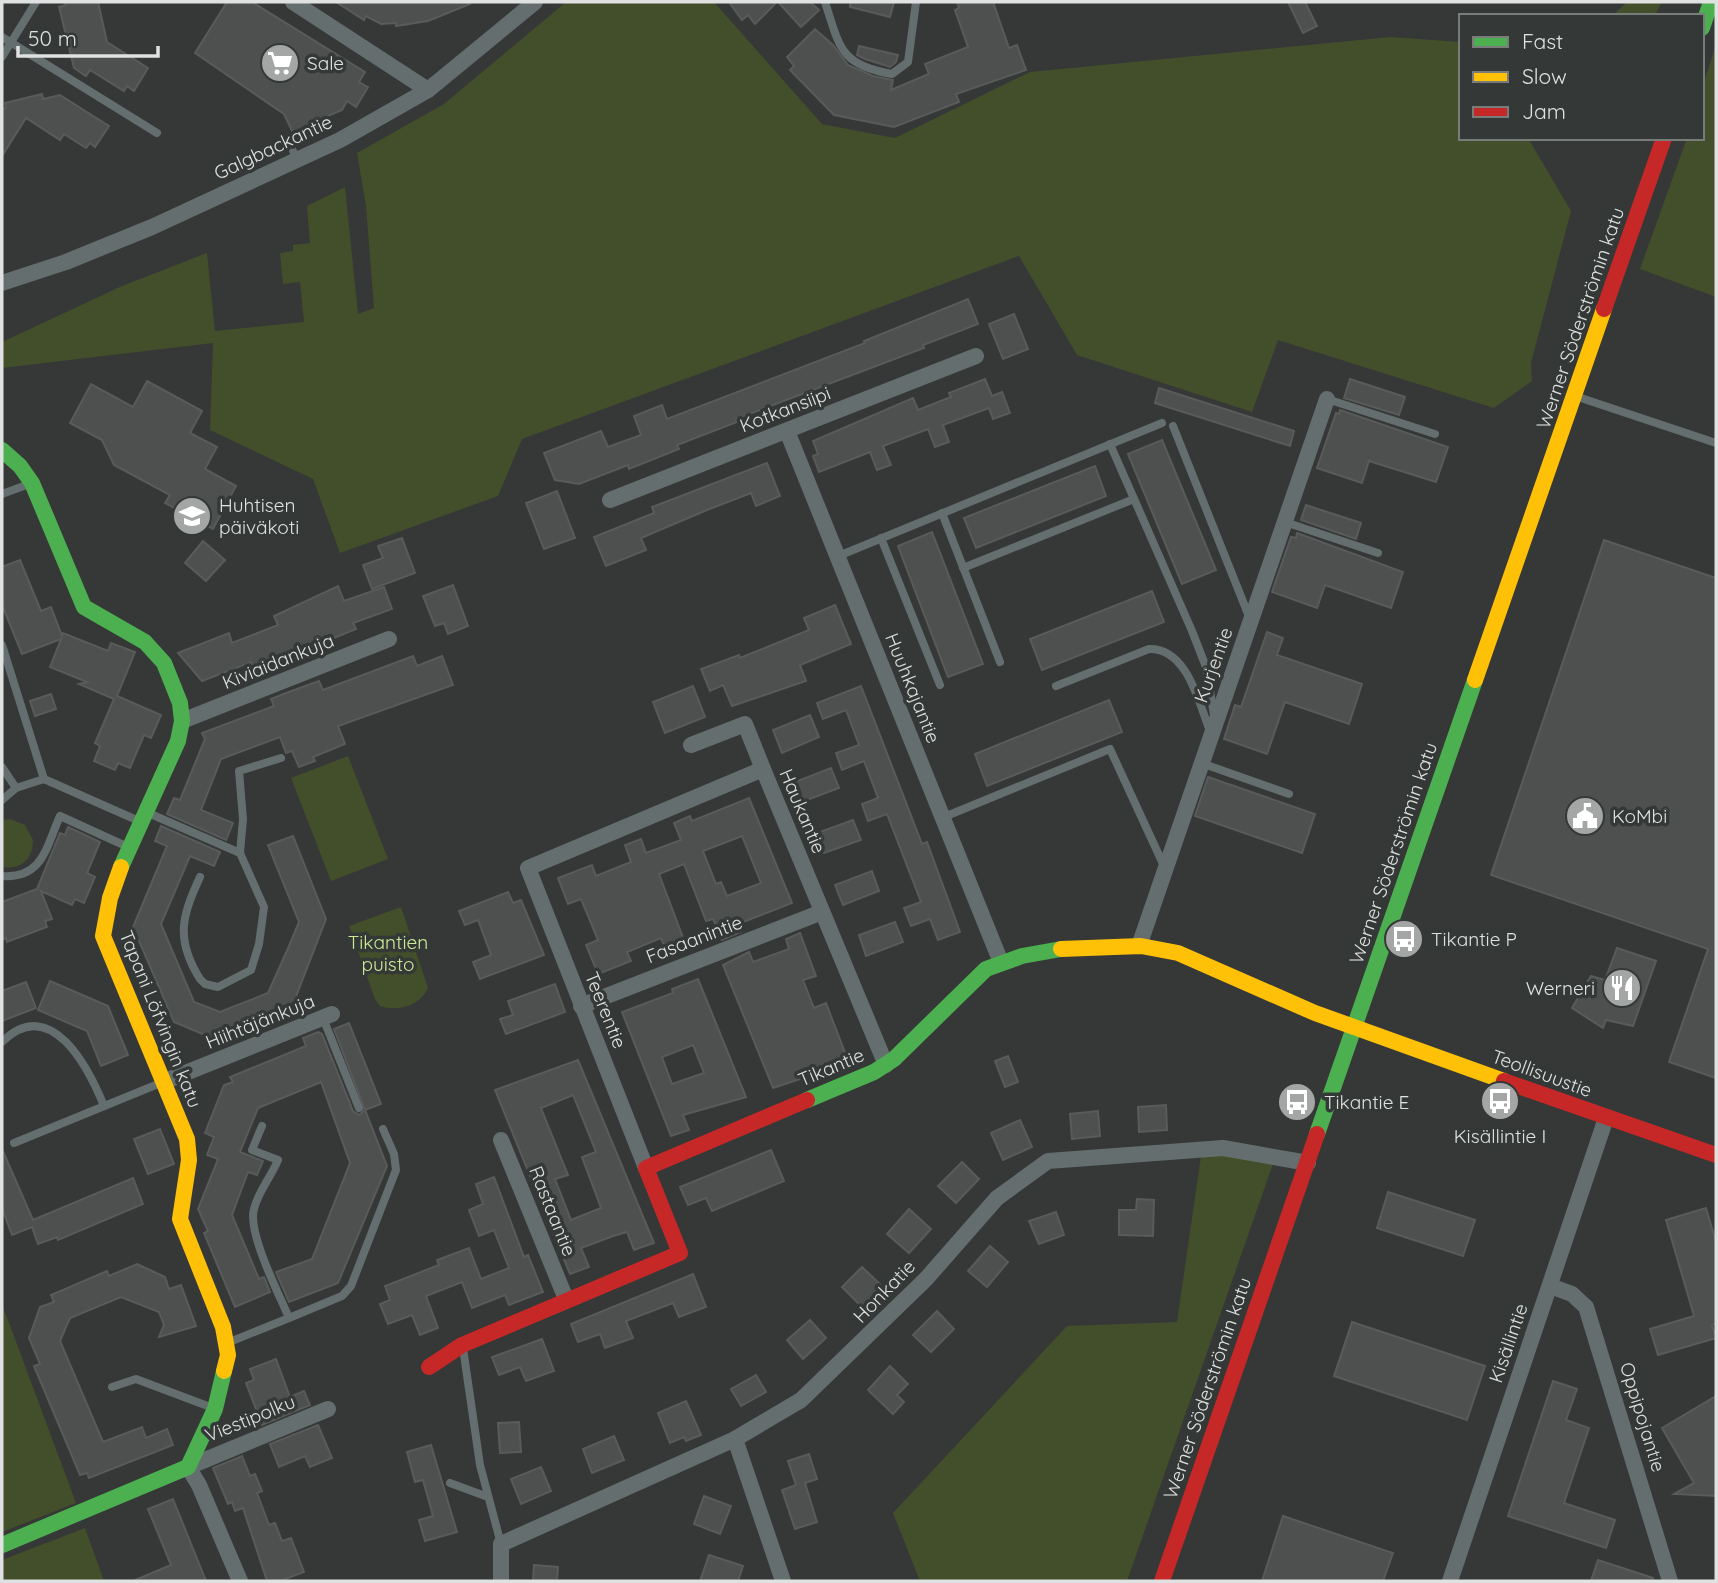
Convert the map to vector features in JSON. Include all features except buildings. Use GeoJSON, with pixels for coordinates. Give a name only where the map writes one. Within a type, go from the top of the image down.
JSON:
{"type":"FeatureCollection","features":[{"type":"Feature","properties":{"kind":"street"},"geometry":{"type":"LineString","coordinates":[[293,2],[428,90]]}},
{"type":"Feature","properties":{"kind":"street"},"geometry":{"type":"LineString","coordinates":[[1704,23],[1712,2]]}},
{"type":"Feature","properties":{"kind":"street","name":"Galgbackantie"},"geometry":{"type":"LineString","coordinates":[[2,283],[66,262],[152,227],[340,140],[428,90],[526,5]]}},
{"type":"Feature","properties":{"kind":"street","name":"Werner Söderströmin katu"},"geometry":{"type":"LineString","coordinates":[[1162,1581],[1663,140]]}},
{"type":"Feature","properties":{"kind":"street","name":"Kotkansiipi"},"geometry":{"type":"LineString","coordinates":[[610,500],[975,356]]}},
{"type":"Feature","properties":{"kind":"street","name":"Kurjentie"},"geometry":{"type":"LineString","coordinates":[[1139,946],[1327,399]]}},
{"type":"Feature","properties":{"kind":"street","name":"Huuhkajantie"},"geometry":{"type":"LineString","coordinates":[[788,431],[836,557],[1000,960]]}},
{"type":"Feature","properties":{"kind":"street"},"geometry":{"type":"LineString","coordinates":[[2,450],[20,466],[32,483],[77,596],[96,617],[143,640],[158,654],[177,696],[182,722]]}},
{"type":"Feature","properties":{"kind":"street","name":"Kiviaidankuja"},"geometry":{"type":"LineString","coordinates":[[182,722],[389,639]]}},
{"type":"Feature","properties":{"kind":"street","name":"Tapani Löfvingin katu"},"geometry":{"type":"LineString","coordinates":[[182,722],[175,748],[104,916],[103,936],[187,1139],[191,1157],[181,1201],[180,1219],[227,1343],[226,1376],[215,1409],[188,1466]]}},
{"type":"Feature","properties":{"kind":"street"},"geometry":{"type":"LineString","coordinates":[[691,746],[746,724],[764,769]]}},
{"type":"Feature","properties":{"kind":"street","name":"Haukantie"},"geometry":{"type":"LineString","coordinates":[[528,868],[764,769],[886,1065]]}},
{"type":"Feature","properties":{"kind":"street","name":"Teerentie"},"geometry":{"type":"LineString","coordinates":[[528,868],[646,1168]]}},
{"type":"Feature","properties":{"kind":"street","name":"Fasaanintie"},"geometry":{"type":"LineString","coordinates":[[581,1006],[821,912]]}},
{"type":"Feature","properties":{"kind":"street","name":"Tikantie"},"geometry":{"type":"LineString","coordinates":[[646,1168],[886,1065],[972,982],[1000,960],[1056,951],[1139,946],[1178,954],[1355,1028]]}},
{"type":"Feature","properties":{"kind":"street","name":"Hiihtäjänkuja"},"geometry":{"type":"LineString","coordinates":[[163,1082],[328,1016]]}},
{"type":"Feature","properties":{"kind":"street","name":"Teollisuustie"},"geometry":{"type":"LineString","coordinates":[[1355,1028],[1716,1155]]}},
{"type":"Feature","properties":{"kind":"street","name":"Kisällintie"},"geometry":{"type":"LineString","coordinates":[[1450,1581],[1606,1118]]}},
{"type":"Feature","properties":{"kind":"street","name":"Rastaantie"},"geometry":{"type":"LineString","coordinates":[[501,1140],[565,1299]]}},
{"type":"Feature","properties":{"kind":"street","name":"Honkatie"},"geometry":{"type":"LineString","coordinates":[[501,1544],[734,1439],[801,1400],[926,1279],[997,1198],[1048,1161],[1223,1148],[1308,1163]]}},
{"type":"Feature","properties":{"kind":"street"},"geometry":{"type":"LineString","coordinates":[[429,1367],[462,1345],[565,1299],[680,1253],[646,1168]]}},
{"type":"Feature","properties":{"kind":"street","name":"Oppipojantie"},"geometry":{"type":"LineString","coordinates":[[1550,1286],[1572,1294],[1586,1307],[1670,1581]]}},
{"type":"Feature","properties":{"kind":"street","name":"Viestipolku"},"geometry":{"type":"LineString","coordinates":[[188,1466],[328,1409]]}},
{"type":"Feature","properties":{"kind":"street"},"geometry":{"type":"LineString","coordinates":[[734,1439],[783,1581]]}},
{"type":"Feature","properties":{"kind":"street"},"geometry":{"type":"LineString","coordinates":[[2,1545],[163,1480],[188,1466],[199,1485],[240,1581]]}},
{"type":"Feature","properties":{"kind":"street"},"geometry":{"type":"LineString","coordinates":[[501,1544],[501,1581]]}},
{"type":"Feature","properties":{"kind":"lane"},"geometry":{"type":"LineString","coordinates":[[2,57],[36,2]]}},
{"type":"Feature","properties":{"kind":"lane"},"geometry":{"type":"LineString","coordinates":[[825,2],[841,51],[867,69],[892,74],[908,62],[916,2]]}},
{"type":"Feature","properties":{"kind":"lane"},"geometry":{"type":"LineString","coordinates":[[2,37],[10,45],[157,133]]}},
{"type":"Feature","properties":{"kind":"lane"},"geometry":{"type":"LineString","coordinates":[[289,142],[297,160]]}},
{"type":"Feature","properties":{"kind":"lane"},"geometry":{"type":"LineString","coordinates":[[1575,396],[1716,443]]}},
{"type":"Feature","properties":{"kind":"lane"},"geometry":{"type":"LineString","coordinates":[[1327,399],[1435,434]]}},
{"type":"Feature","properties":{"kind":"lane"},"geometry":{"type":"LineString","coordinates":[[836,557],[1162,423]]}},
{"type":"Feature","properties":{"kind":"lane"},"geometry":{"type":"LineString","coordinates":[[1173,426],[1251,622]]}},
{"type":"Feature","properties":{"kind":"lane"},"geometry":{"type":"LineString","coordinates":[[1110,444],[1206,667],[1212,729]]}},
{"type":"Feature","properties":{"kind":"lane"},"geometry":{"type":"LineString","coordinates":[[2,494],[32,483]]}},
{"type":"Feature","properties":{"kind":"lane"},"geometry":{"type":"LineString","coordinates":[[963,568],[1135,499]]}},
{"type":"Feature","properties":{"kind":"lane"},"geometry":{"type":"LineString","coordinates":[[942,513],[1000,662]]}},
{"type":"Feature","properties":{"kind":"lane"},"geometry":{"type":"LineString","coordinates":[[1286,522],[1378,553]]}},
{"type":"Feature","properties":{"kind":"lane"},"geometry":{"type":"LineString","coordinates":[[881,538],[940,685]]}},
{"type":"Feature","properties":{"kind":"lane"},"geometry":{"type":"LineString","coordinates":[[2,645],[44,779]]}},
{"type":"Feature","properties":{"kind":"lane"},"geometry":{"type":"LineString","coordinates":[[1056,686],[1149,649],[1161,649],[1181,664],[1212,729]]}},
{"type":"Feature","properties":{"kind":"lane"},"geometry":{"type":"LineString","coordinates":[[944,817],[1110,749],[1166,869]]}},
{"type":"Feature","properties":{"kind":"lane"},"geometry":{"type":"LineString","coordinates":[[200,877],[186,908],[182,933],[200,979],[205,984],[218,987],[251,970],[259,944],[264,907],[240,853],[243,819],[239,771],[281,758]]}},
{"type":"Feature","properties":{"kind":"lane"},"geometry":{"type":"LineString","coordinates":[[1201,763],[1289,794]]}},
{"type":"Feature","properties":{"kind":"lane"},"geometry":{"type":"LineString","coordinates":[[2,767],[16,788]]}},
{"type":"Feature","properties":{"kind":"lane"},"geometry":{"type":"LineString","coordinates":[[2,800],[16,788],[44,779],[240,853]]}},
{"type":"Feature","properties":{"kind":"lane"},"geometry":{"type":"LineString","coordinates":[[2,876],[23,875],[38,864],[60,816],[131,848]]}},
{"type":"Feature","properties":{"kind":"lane"},"geometry":{"type":"LineString","coordinates":[[328,1016],[359,1108]]}},
{"type":"Feature","properties":{"kind":"lane"},"geometry":{"type":"LineString","coordinates":[[2,1042],[11,1034],[31,1028],[47,1031],[61,1038],[83,1059],[104,1106]]}},
{"type":"Feature","properties":{"kind":"lane"},"geometry":{"type":"LineString","coordinates":[[14,1143],[163,1082]]}},
{"type":"Feature","properties":{"kind":"lane"},"geometry":{"type":"LineString","coordinates":[[262,1126],[252,1150],[278,1160],[270,1182],[257,1200],[253,1224],[289,1318]]}},
{"type":"Feature","properties":{"kind":"lane"},"geometry":{"type":"LineString","coordinates":[[227,1343],[342,1296],[351,1286],[397,1170],[394,1154],[383,1129]]}},
{"type":"Feature","properties":{"kind":"lane"},"geometry":{"type":"LineString","coordinates":[[462,1345],[480,1465],[501,1544]]}},
{"type":"Feature","properties":{"kind":"lane"},"geometry":{"type":"LineString","coordinates":[[112,1387],[136,1379],[215,1409]]}},
{"type":"Feature","properties":{"kind":"lane"},"geometry":{"type":"LineString","coordinates":[[450,1483],[488,1497]]}},
{"type":"Feature","properties":{"kind":"green space"},"geometry":{"type":"Polygon","coordinates":[[[566,2],[714,2],[822,124],[895,138],[1030,72],[1390,37],[1459,42],[1459,140],[1529,140],[1571,211],[1531,363],[1532,381],[1494,408],[1278,340],[1252,412],[1077,355],[1019,256],[522,439],[498,496],[340,553],[313,479],[210,430],[213,343],[2,368],[2,342],[122,286],[207,253],[215,331],[304,322],[300,282],[283,284],[280,253],[293,251],[293,245],[310,243],[307,206],[345,187],[358,314],[374,308],[366,206],[357,153],[444,104],[566,2]]]}},
{"type":"Feature","properties":{"kind":"green space"},"geometry":{"type":"Polygon","coordinates":[[[1627,2],[1662,2],[1655,14],[1614,14],[1627,2]]]}},
{"type":"Feature","properties":{"kind":"green space"},"geometry":{"type":"Polygon","coordinates":[[[1716,44],[1716,297],[1640,269],[1686,140],[1704,140],[1704,83],[1716,44]]]}},
{"type":"Feature","properties":{"kind":"green space"},"geometry":{"type":"Polygon","coordinates":[[[348,756],[388,859],[331,881],[291,778],[348,756]]]}},
{"type":"Feature","properties":{"kind":"green space"},"geometry":{"type":"Polygon","coordinates":[[[10,819],[25,825],[33,840],[31,853],[20,865],[2,867],[2,820],[10,819]]]}},
{"type":"Feature","properties":{"kind":"green space","name":"Tikantien puisto"},"geometry":{"type":"Polygon","coordinates":[[[401,907],[428,988],[420,999],[408,1006],[387,1008],[380,1006],[375,999],[349,926],[401,907]]]}},
{"type":"Feature","properties":{"kind":"green space"},"geometry":{"type":"Polygon","coordinates":[[[1222,1154],[1274,1161],[1127,1581],[920,1581],[893,1513],[1067,1326],[1177,1322],[1201,1156],[1222,1154]]]}},
{"type":"Feature","properties":{"kind":"green space"},"geometry":{"type":"Polygon","coordinates":[[[2,1304],[76,1503],[2,1532],[2,1304]]]}},
{"type":"Feature","properties":{"kind":"green space"},"geometry":{"type":"Polygon","coordinates":[[[85,1528],[104,1581],[2,1581],[2,1560],[85,1528]]]}},
{"type":"Feature","properties":{"kind":"traffic: fast"},"geometry":{"type":"LineString","coordinates":[[1704,22],[1711,2]]}},
{"type":"Feature","properties":{"kind":"traffic: fast"},"geometry":{"type":"LineString","coordinates":[[2,450],[20,466],[32,483],[84,607],[145,642],[164,663],[180,703],[182,721],[178,741],[121,867]]}},
{"type":"Feature","properties":{"kind":"traffic: fast"},"geometry":{"type":"LineString","coordinates":[[1317,1134],[1475,680]]}},
{"type":"Feature","properties":{"kind":"traffic: fast"},"geometry":{"type":"LineString","coordinates":[[807,1100],[874,1072],[894,1059],[986,969],[1022,956],[1061,949]]}},
{"type":"Feature","properties":{"kind":"traffic: fast"},"geometry":{"type":"LineString","coordinates":[[2,1545],[188,1467],[215,1409],[224,1371]]}},
{"type":"Feature","properties":{"kind":"traffic: slow"},"geometry":{"type":"LineString","coordinates":[[1475,680],[1604,309]]}},
{"type":"Feature","properties":{"kind":"traffic: slow"},"geometry":{"type":"LineString","coordinates":[[121,867],[110,898],[103,936],[187,1139],[189,1160],[180,1219],[223,1327],[228,1355],[224,1371]]}},
{"type":"Feature","properties":{"kind":"traffic: slow"},"geometry":{"type":"LineString","coordinates":[[1061,949],[1141,946],[1178,953],[1315,1013],[1504,1081]]}},
{"type":"Feature","properties":{"kind":"traffic: jam"},"geometry":{"type":"LineString","coordinates":[[1604,309],[1663,140]]}},
{"type":"Feature","properties":{"kind":"traffic: jam"},"geometry":{"type":"LineString","coordinates":[[1504,1081],[1716,1155]]}},
{"type":"Feature","properties":{"kind":"traffic: jam"},"geometry":{"type":"LineString","coordinates":[[429,1367],[462,1345],[680,1253],[646,1168],[807,1100]]}},
{"type":"Feature","properties":{"kind":"traffic: jam"},"geometry":{"type":"LineString","coordinates":[[1162,1581],[1317,1134]]}},
{"type":"Feature","properties":{"kind":"place","name":"Sale"},"geometry":{"type":"Point","coordinates":[280,63]}},
{"type":"Feature","properties":{"kind":"place","name":"Huhtisen päiväkoti"},"geometry":{"type":"Point","coordinates":[192,516]}},
{"type":"Feature","properties":{"kind":"place","name":"KoMbi"},"geometry":{"type":"Point","coordinates":[1585,816]}},
{"type":"Feature","properties":{"kind":"place","name":"Tikantie P"},"geometry":{"type":"Point","coordinates":[1404,939]}},
{"type":"Feature","properties":{"kind":"place","name":"Werneri"},"geometry":{"type":"Point","coordinates":[1622,988]}},
{"type":"Feature","properties":{"kind":"place","name":"Kisällintie I"},"geometry":{"type":"Point","coordinates":[1500,1101]}},
{"type":"Feature","properties":{"kind":"place","name":"Tikantie E"},"geometry":{"type":"Point","coordinates":[1297,1102]}}]}
